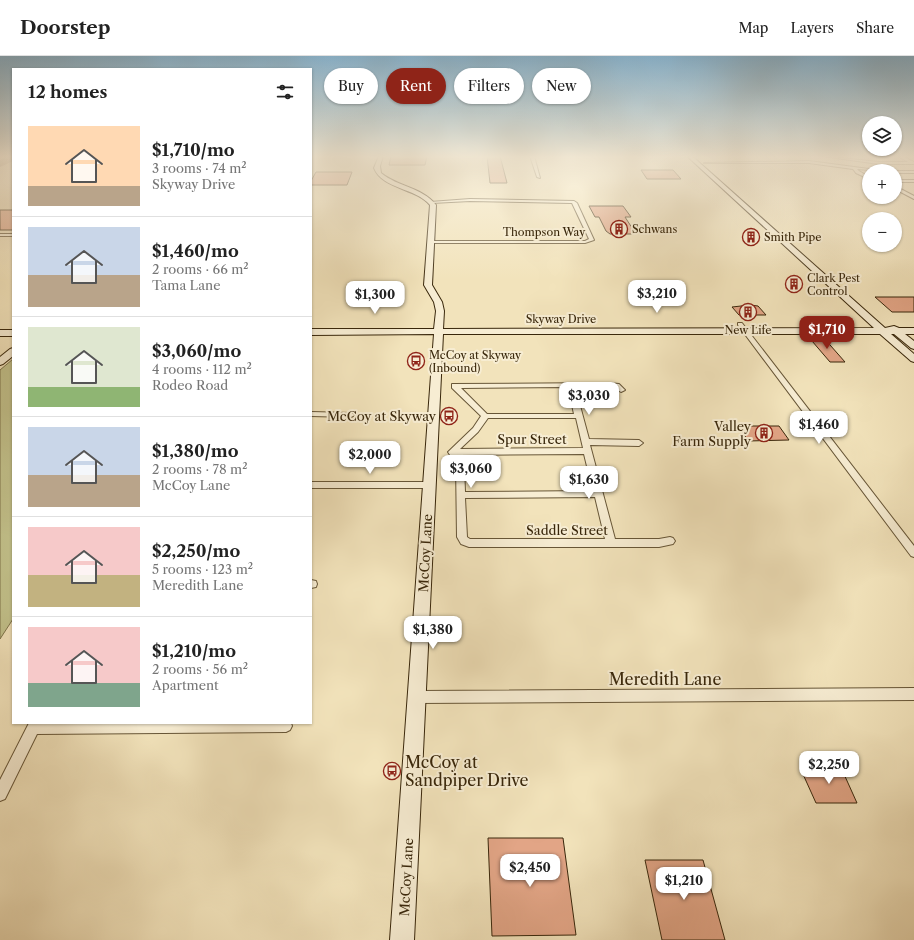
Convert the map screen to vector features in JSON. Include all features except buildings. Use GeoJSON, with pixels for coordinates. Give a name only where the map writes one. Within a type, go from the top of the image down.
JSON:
{"type":"FeatureCollection","features":[{"type":"Feature","properties":{"kind":"street"},"geometry":{"type":"LineString","coordinates":[[425,197],[432,202]]}},
{"type":"Feature","properties":{"kind":"street"},"geometry":{"type":"LineString","coordinates":[[735,197],[875,323],[897,331],[914,331]]}},
{"type":"Feature","properties":{"kind":"street"},"geometry":{"type":"LineString","coordinates":[[743,197],[839,281]]}},
{"type":"Feature","properties":{"kind":"street","name":"Thompson Way"},"geometry":{"type":"LineString","coordinates":[[431,242],[585,242],[592,240],[578,208],[573,202],[470,200],[432,202]]}},
{"type":"Feature","properties":{"kind":"street","name":"McCoy Lane"},"geometry":{"type":"LineString","coordinates":[[402,940],[428,485],[440,311],[438,302],[428,285],[434,210],[432,202]]}},
{"type":"Feature","properties":{"kind":"street"},"geometry":{"type":"LineString","coordinates":[[0,235],[12,235]]}},
{"type":"Feature","properties":{"kind":"street","name":"Skyway Drive"},"geometry":{"type":"LineString","coordinates":[[743,327],[875,323]]}},
{"type":"Feature","properties":{"kind":"street","name":"Skyway Drive"},"geometry":{"type":"LineString","coordinates":[[312,326],[439,328],[886,327],[914,324]]}},
{"type":"Feature","properties":{"kind":"street"},"geometry":{"type":"LineString","coordinates":[[0,327],[12,327]]}},
{"type":"Feature","properties":{"kind":"street"},"geometry":{"type":"LineString","coordinates":[[743,327],[914,553]]}},
{"type":"Feature","properties":{"kind":"street"},"geometry":{"type":"LineString","coordinates":[[886,327],[914,359]]}},
{"type":"Feature","properties":{"kind":"street","name":"Skyway Drive"},"geometry":{"type":"LineString","coordinates":[[312,332],[439,328]]}},
{"type":"Feature","properties":{"kind":"street"},"geometry":{"type":"LineString","coordinates":[[897,331],[914,346]]}},
{"type":"Feature","properties":{"kind":"street"},"geometry":{"type":"LineString","coordinates":[[0,333],[12,333]]}},
{"type":"Feature","properties":{"kind":"street"},"geometry":{"type":"LineString","coordinates":[[0,362],[12,351]]}},
{"type":"Feature","properties":{"kind":"street"},"geometry":{"type":"LineString","coordinates":[[571,385],[612,543]]}},
{"type":"Feature","properties":{"kind":"street"},"geometry":{"type":"LineString","coordinates":[[579,416],[485,416],[455,386],[571,385],[612,386],[621,390]]}},
{"type":"Feature","properties":{"kind":"street"},"geometry":{"type":"LineString","coordinates":[[312,414],[351,415]]}},
{"type":"Feature","properties":{"kind":"street"},"geometry":{"type":"LineString","coordinates":[[485,416],[484,420],[475,430],[452,452],[459,460],[460,464],[461,495],[599,494]]}},
{"type":"Feature","properties":{"kind":"street","name":"Spur Street"},"geometry":{"type":"LineString","coordinates":[[452,452],[586,447],[639,443]]}},
{"type":"Feature","properties":{"kind":"street"},"geometry":{"type":"LineString","coordinates":[[312,485],[428,485]]}},
{"type":"Feature","properties":{"kind":"street","name":"Saddle Street"},"geometry":{"type":"LineString","coordinates":[[461,495],[462,536],[464,541],[482,544],[659,543],[670,541]]}},
{"type":"Feature","properties":{"kind":"street","name":"Meredith Lane"},"geometry":{"type":"LineString","coordinates":[[416,697],[914,694]]}},
{"type":"Feature","properties":{"kind":"street"},"geometry":{"type":"LineString","coordinates":[[0,794],[35,726],[286,726]]}},
{"type":"Feature","properties":{"kind":"shaded area"},"geometry":{"type":"Polygon","coordinates":[[[12,360],[12,621],[0,639],[0,370],[12,360]]]}},
{"type":"Feature","properties":{"kind":"place","name":"Schwans"},"geometry":{"type":"Point","coordinates":[619,229]}},
{"type":"Feature","properties":{"kind":"place","name":"Smith Pipe"},"geometry":{"type":"Point","coordinates":[751,237]}},
{"type":"Feature","properties":{"kind":"place","name":"Clark Pest Control"},"geometry":{"type":"Point","coordinates":[794,284]}},
{"type":"Feature","properties":{"kind":"place","name":"New Life"},"geometry":{"type":"Point","coordinates":[748,312]}},
{"type":"Feature","properties":{"kind":"place","name":"McCoy at Skyway (Inbound)"},"geometry":{"type":"Point","coordinates":[416,361]}},
{"type":"Feature","properties":{"kind":"place","name":"McCoy at Skyway"},"geometry":{"type":"Point","coordinates":[449,416]}},
{"type":"Feature","properties":{"kind":"place","name":"Valley Farm Supply"},"geometry":{"type":"Point","coordinates":[764,433]}},
{"type":"Feature","properties":{"kind":"place","name":"McCoy at Sandpiper Drive"},"geometry":{"type":"Point","coordinates":[392,771]}}]}
